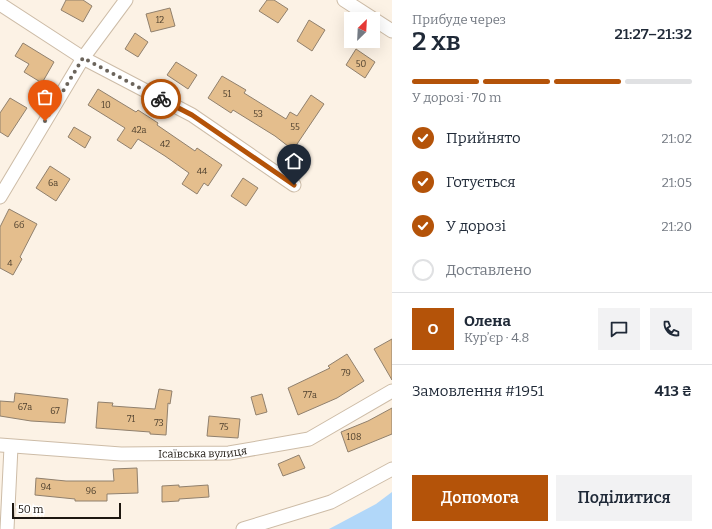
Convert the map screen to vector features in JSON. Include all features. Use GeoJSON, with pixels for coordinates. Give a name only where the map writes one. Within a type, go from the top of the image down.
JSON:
{"type":"FeatureCollection","features":[{"type":"Feature","properties":{"kind":"street"},"geometry":{"type":"LineString","coordinates":[[0,197],[83,58],[126,0]]}},
{"type":"Feature","properties":{"kind":"street"},"geometry":{"type":"LineString","coordinates":[[344,0],[392,31]]}},
{"type":"Feature","properties":{"kind":"street"},"geometry":{"type":"LineString","coordinates":[[0,4],[83,58],[192,115],[294,185]]}},
{"type":"Feature","properties":{"kind":"street","name":"Ісаївська вулиця"},"geometry":{"type":"LineString","coordinates":[[6,446],[121,454],[229,453],[309,439],[392,391]]}},
{"type":"Feature","properties":{"kind":"street"},"geometry":{"type":"LineString","coordinates":[[6,446],[7,529]]}},
{"type":"Feature","properties":{"kind":"street"},"geometry":{"type":"LineString","coordinates":[[242,529],[331,502],[392,469]]}},
{"type":"Feature","properties":{"kind":"water"},"geometry":{"type":"Polygon","coordinates":[[[392,492],[392,529],[329,529],[376,504],[392,492]]]}},
{"type":"Feature","properties":{"kind":"building"},"geometry":{"type":"Polygon","coordinates":[[[66,0],[83,0],[92,6],[83,22],[61,10],[66,0]]]}},
{"type":"Feature","properties":{"kind":"building"},"geometry":{"type":"Polygon","coordinates":[[[267,0],[274,0],[288,9],[278,23],[259,11],[267,0]]]}},
{"type":"Feature","properties":{"kind":"building"},"geometry":{"type":"Polygon","coordinates":[[[170,8],[175,26],[151,32],[146,14],[170,8]]]}},
{"type":"Feature","properties":{"kind":"building"},"geometry":{"type":"Polygon","coordinates":[[[309,20],[325,30],[312,51],[297,41],[309,20]]]}},
{"type":"Feature","properties":{"kind":"building"},"geometry":{"type":"Polygon","coordinates":[[[135,33],[148,42],[138,57],[125,49],[135,33]]]}},
{"type":"Feature","properties":{"kind":"building"},"geometry":{"type":"Polygon","coordinates":[[[23,43],[54,62],[42,83],[24,72],[29,64],[15,56],[23,43]]]}},
{"type":"Feature","properties":{"kind":"building"},"geometry":{"type":"Polygon","coordinates":[[[356,49],[375,62],[365,78],[346,65],[356,49]]]}},
{"type":"Feature","properties":{"kind":"building"},"geometry":{"type":"Polygon","coordinates":[[[176,62],[197,75],[188,89],[167,75],[176,62]]]}},
{"type":"Feature","properties":{"kind":"building"},"geometry":{"type":"Polygon","coordinates":[[[222,76],[246,90],[244,93],[286,119],[290,112],[297,116],[311,95],[324,104],[293,150],[275,136],[233,110],[231,113],[208,98],[222,76]]]}},
{"type":"Feature","properties":{"kind":"building"},"geometry":{"type":"Polygon","coordinates":[[[98,89],[136,112],[138,110],[195,151],[197,148],[222,165],[208,186],[204,183],[197,194],[182,184],[189,173],[165,156],[138,139],[131,149],[117,140],[125,128],[88,105],[98,89]]]}},
{"type":"Feature","properties":{"kind":"building"},"geometry":{"type":"Polygon","coordinates":[[[10,98],[27,108],[8,137],[0,132],[0,113],[10,98]]]}},
{"type":"Feature","properties":{"kind":"building"},"geometry":{"type":"Polygon","coordinates":[[[74,127],[91,137],[85,148],[68,137],[74,127]]]}},
{"type":"Feature","properties":{"kind":"building"},"geometry":{"type":"Polygon","coordinates":[[[50,166],[70,179],[56,201],[36,188],[50,166]]]}},
{"type":"Feature","properties":{"kind":"building"},"geometry":{"type":"Polygon","coordinates":[[[243,178],[258,188],[246,206],[231,196],[243,178]]]}},
{"type":"Feature","properties":{"kind":"building"},"geometry":{"type":"Polygon","coordinates":[[[9,209],[37,224],[20,257],[22,259],[13,275],[0,268],[0,227],[9,209]]]}},
{"type":"Feature","properties":{"kind":"building"},"geometry":{"type":"Polygon","coordinates":[[[392,339],[392,380],[374,349],[392,339]]]}},
{"type":"Feature","properties":{"kind":"building"},"geometry":{"type":"Polygon","coordinates":[[[347,354],[364,381],[337,398],[298,415],[288,388],[330,368],[328,366],[347,354]]]}},
{"type":"Feature","properties":{"kind":"building"},"geometry":{"type":"Polygon","coordinates":[[[159,389],[172,391],[170,404],[168,403],[166,435],[150,434],[150,432],[96,428],[98,402],[113,403],[112,406],[155,409],[159,389]]]}},
{"type":"Feature","properties":{"kind":"building"},"geometry":{"type":"Polygon","coordinates":[[[15,393],[68,399],[65,423],[31,421],[0,416],[0,401],[14,402],[15,393]]]}},
{"type":"Feature","properties":{"kind":"building"},"geometry":{"type":"Polygon","coordinates":[[[262,394],[267,412],[256,415],[251,397],[262,394]]]}},
{"type":"Feature","properties":{"kind":"building"},"geometry":{"type":"Polygon","coordinates":[[[392,408],[392,434],[348,452],[341,432],[368,421],[392,408]]]}},
{"type":"Feature","properties":{"kind":"building"},"geometry":{"type":"Polygon","coordinates":[[[209,416],[240,419],[238,438],[207,436],[209,416]]]}},
{"type":"Feature","properties":{"kind":"building"},"geometry":{"type":"Polygon","coordinates":[[[299,455],[305,468],[283,476],[278,464],[299,455]]]}},
{"type":"Feature","properties":{"kind":"building"},"geometry":{"type":"Polygon","coordinates":[[[137,468],[138,493],[107,494],[107,501],[75,501],[75,499],[35,495],[36,478],[66,481],[114,481],[113,469],[137,468]]]}},
{"type":"Feature","properties":{"kind":"building"},"geometry":{"type":"Polygon","coordinates":[[[179,485],[179,487],[208,485],[209,497],[162,502],[162,486],[179,485]]]}},
{"type":"Feature","properties":{"kind":"way so far"},"geometry":{"type":"LineString","coordinates":[[45,121],[83,58],[161,99]]}},
{"type":"Feature","properties":{"kind":"route"},"geometry":{"type":"LineString","coordinates":[[161,99],[192,115],[294,185]]}}]}
